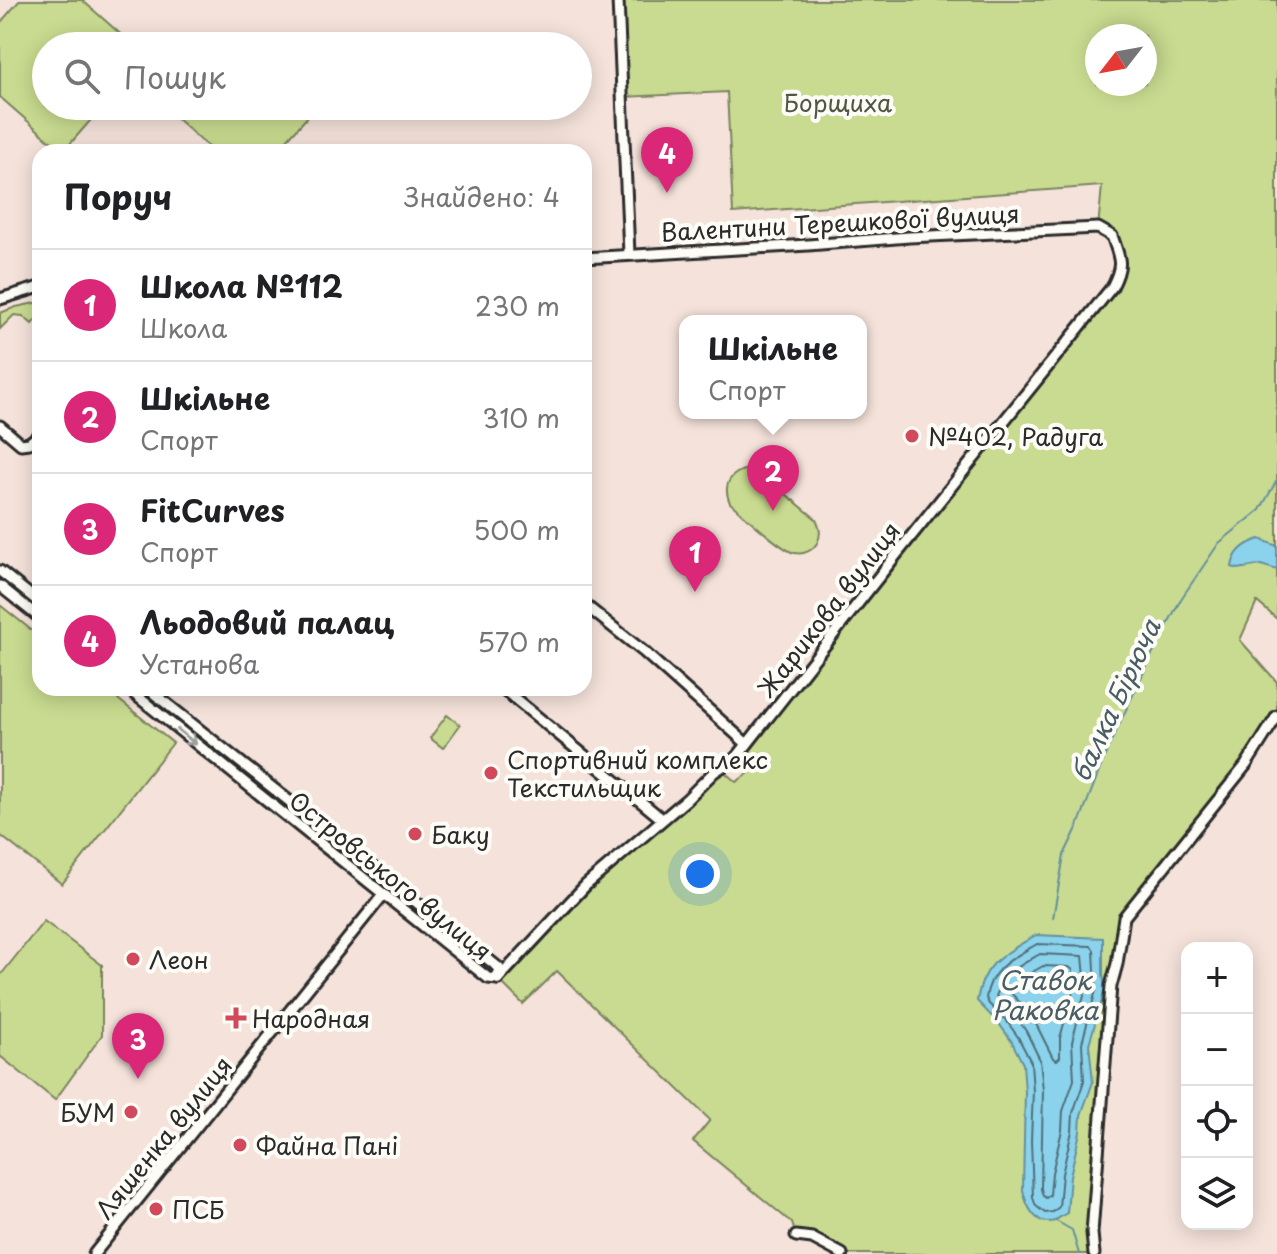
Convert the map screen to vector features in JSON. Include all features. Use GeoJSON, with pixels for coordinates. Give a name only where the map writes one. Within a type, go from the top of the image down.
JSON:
{"type":"FeatureCollection","features":[{"type":"Feature","properties":{"kind":"street"},"geometry":{"type":"LineString","coordinates":[[618,0],[629,254]]}},
{"type":"Feature","properties":{"kind":"street","name":"Валентини Терешкової вулиця"},"geometry":{"type":"LineString","coordinates":[[592,257],[1098,228]]}},
{"type":"Feature","properties":{"kind":"street","name":"Жарикова вулиця"},"geometry":{"type":"LineString","coordinates":[[498,979],[586,885],[720,768],[737,757],[1112,287],[1121,261],[1112,236],[1098,228]]}},
{"type":"Feature","properties":{"kind":"street"},"geometry":{"type":"LineString","coordinates":[[0,299],[32,289]]}},
{"type":"Feature","properties":{"kind":"street"},"geometry":{"type":"LineString","coordinates":[[0,426],[21,444],[32,441]]}},
{"type":"Feature","properties":{"kind":"street"},"geometry":{"type":"LineString","coordinates":[[0,571],[32,597]]}},
{"type":"Feature","properties":{"kind":"street"},"geometry":{"type":"LineString","coordinates":[[0,586],[32,612]]}},
{"type":"Feature","properties":{"kind":"street"},"geometry":{"type":"LineString","coordinates":[[592,610],[644,652],[747,744]]}},
{"type":"Feature","properties":{"kind":"street","name":"Островського вулиця"},"geometry":{"type":"LineString","coordinates":[[137,696],[488,978],[498,979],[499,968],[157,696]]}},
{"type":"Feature","properties":{"kind":"street"},"geometry":{"type":"LineString","coordinates":[[512,696],[662,819]]}},
{"type":"Feature","properties":{"kind":"street"},"geometry":{"type":"LineString","coordinates":[[1094,1254],[1092,1233],[1111,986],[1124,917],[1246,765],[1277,716]]}},
{"type":"Feature","properties":{"kind":"street","name":"Ляшенка вулиця"},"geometry":{"type":"LineString","coordinates":[[94,1254],[383,895]]}},
{"type":"Feature","properties":{"kind":"street"},"geometry":{"type":"LineString","coordinates":[[796,1236],[812,1238],[842,1254]]}},
{"type":"Feature","properties":{"kind":"green space"},"geometry":{"type":"Polygon","coordinates":[[[20,0],[82,0],[118,32],[32,32],[32,120],[91,120],[70,144],[54,144],[0,97],[0,23],[20,0]]]}},
{"type":"Feature","properties":{"kind":"green space","name":"Борщиха"},"geometry":{"type":"Polygon","coordinates":[[[618,0],[1277,0],[1277,619],[1257,602],[1240,640],[1277,682],[1277,716],[1246,765],[1124,917],[1117,964],[1094,1254],[842,1254],[796,1236],[792,1223],[693,1141],[710,1120],[557,971],[523,1004],[498,979],[562,912],[720,768],[736,782],[749,773],[737,757],[1118,276],[1112,236],[1098,228],[1102,186],[733,213],[727,92],[623,97],[618,0]]]}},
{"type":"Feature","properties":{"kind":"green space"},"geometry":{"type":"Polygon","coordinates":[[[178,120],[305,120],[283,144],[205,144],[178,120]]]}},
{"type":"Feature","properties":{"kind":"green space"},"geometry":{"type":"Polygon","coordinates":[[[32,304],[32,324],[23,316],[14,315],[0,329],[0,313],[32,304]]]}},
{"type":"Feature","properties":{"kind":"green space"},"geometry":{"type":"Polygon","coordinates":[[[749,469],[758,471],[816,519],[820,537],[811,550],[805,553],[789,551],[730,503],[727,491],[729,480],[749,469]]]}},
{"type":"Feature","properties":{"kind":"green space"},"geometry":{"type":"Polygon","coordinates":[[[0,605],[32,631],[32,696],[114,696],[173,743],[62,884],[0,835],[0,605]]]}},
{"type":"Feature","properties":{"kind":"green space"},"geometry":{"type":"Polygon","coordinates":[[[447,715],[460,725],[443,748],[430,738],[447,715]]]}},
{"type":"Feature","properties":{"kind":"green space"},"geometry":{"type":"Polygon","coordinates":[[[44,921],[102,965],[102,1035],[55,1100],[0,1056],[0,976],[44,921]]]}},
{"type":"Feature","properties":{"kind":"water"},"geometry":{"type":"Polygon","coordinates":[[[1260,539],[1277,546],[1277,570],[1261,565],[1238,569],[1232,567],[1235,556],[1242,548],[1260,539]]]}},
{"type":"Feature","properties":{"kind":"water","name":"Ставок Раковка"},"geometry":{"type":"Polygon","coordinates":[[[1036,935],[1103,938],[1105,990],[1089,1044],[1093,1082],[1081,1115],[1067,1213],[1048,1222],[1033,1213],[1023,1190],[1023,1064],[1000,1025],[977,1001],[984,977],[997,960],[1036,935]]]}},
{"type":"Feature","properties":{"kind":"waterway","name":"балка Бірюча"},"geometry":{"type":"LineString","coordinates":[[1053,918],[1064,855],[1108,748],[1156,646],[1181,599],[1219,543],[1260,510],[1277,480]]}},
{"type":"Feature","properties":{"kind":"waterway","name":"балка Бірюча"},"geometry":{"type":"LineString","coordinates":[[1056,1221],[1072,1230],[1079,1254]]}},
{"type":"Feature","properties":{"kind":"place","name":"Льодовий палац"},"geometry":{"type":"Point","coordinates":[667,193]}},
{"type":"Feature","properties":{"kind":"place","name":"№402, Радуга"},"geometry":{"type":"Point","coordinates":[912,436]}},
{"type":"Feature","properties":{"kind":"place","name":"Шкільне"},"geometry":{"type":"Point","coordinates":[773,511]}},
{"type":"Feature","properties":{"kind":"place","name":"Школа №112"},"geometry":{"type":"Point","coordinates":[695,592]}},
{"type":"Feature","properties":{"kind":"place","name":"Спортивний комплекс Текстильщик"},"geometry":{"type":"Point","coordinates":[491,773]}},
{"type":"Feature","properties":{"kind":"place","name":"Баку"},"geometry":{"type":"Point","coordinates":[415,834]}},
{"type":"Feature","properties":{"kind":"place","name":"Леон"},"geometry":{"type":"Point","coordinates":[133,959]}},
{"type":"Feature","properties":{"kind":"place","name":"Народная"},"geometry":{"type":"Point","coordinates":[236,1018]}},
{"type":"Feature","properties":{"kind":"place","name":"FitCurves"},"geometry":{"type":"Point","coordinates":[138,1079]}},
{"type":"Feature","properties":{"kind":"place","name":"БУМ"},"geometry":{"type":"Point","coordinates":[131,1112]}},
{"type":"Feature","properties":{"kind":"place","name":"Файна Пані"},"geometry":{"type":"Point","coordinates":[240,1145]}},
{"type":"Feature","properties":{"kind":"place","name":"ПСБ"},"geometry":{"type":"Point","coordinates":[156,1209]}}]}
